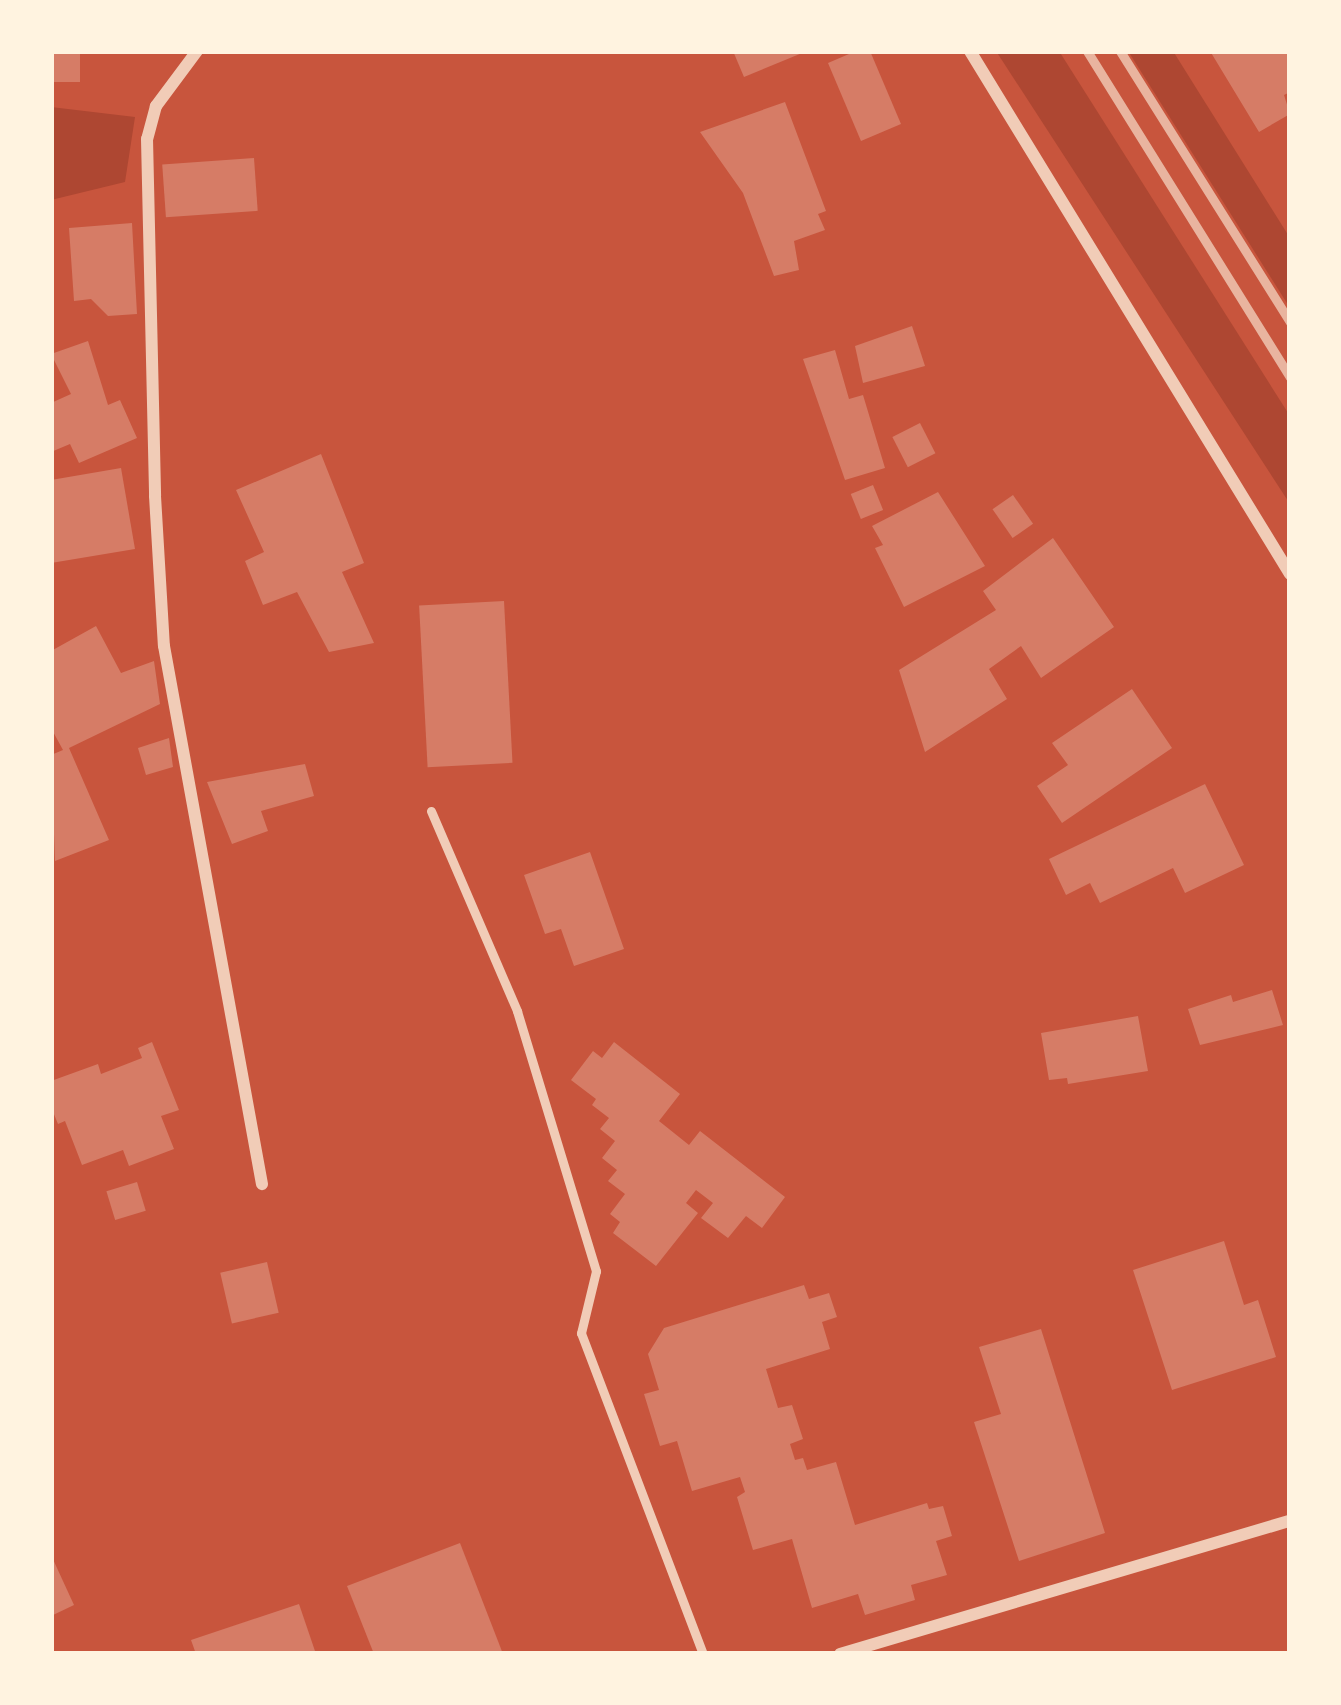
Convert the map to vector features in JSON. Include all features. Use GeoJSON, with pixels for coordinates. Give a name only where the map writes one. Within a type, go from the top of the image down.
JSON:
{"type":"FeatureCollection","features":[{"type":"Feature","properties":{"kind":"street"},"geometry":{"type":"LineString","coordinates":[[196,51],[156,106],[147,139],[155,496],[164,646],[262,1184]]}},
{"type":"Feature","properties":{"kind":"street"},"geometry":{"type":"LineString","coordinates":[[970,51],[1290,574]]}},
{"type":"Feature","properties":{"kind":"street"},"geometry":{"type":"LineString","coordinates":[[840,1654],[1290,1521]]}},
{"type":"Feature","properties":{"kind":"lane"},"geometry":{"type":"LineString","coordinates":[[431,812],[517,1011],[596,1271],[581,1333],[703,1654]]}},
{"type":"Feature","properties":{"kind":"shaded area"},"geometry":{"type":"Polygon","coordinates":[[[996,51],[1059,51],[1290,416],[1290,504],[996,51]]]}},
{"type":"Feature","properties":{"kind":"shaded area"},"geometry":{"type":"Polygon","coordinates":[[[1128,51],[1173,51],[1290,238],[1290,308],[1128,51]]]}},
{"type":"Feature","properties":{"kind":"shaded area"},"geometry":{"type":"Polygon","coordinates":[[[51,107],[135,117],[125,182],[51,200],[51,107]]]}},
{"type":"Feature","properties":{"kind":"building"},"geometry":{"type":"Polygon","coordinates":[[[51,51],[80,51],[80,82],[51,82],[51,51]]]}},
{"type":"Feature","properties":{"kind":"building"},"geometry":{"type":"Polygon","coordinates":[[[733,51],[807,51],[744,77],[733,51]]]}},
{"type":"Feature","properties":{"kind":"building"},"geometry":{"type":"Polygon","coordinates":[[[856,51],[870,51],[901,124],[861,141],[828,63],[856,51]]]}},
{"type":"Feature","properties":{"kind":"building"},"geometry":{"type":"Polygon","coordinates":[[[1210,51],[1290,51],[1290,92],[1284,95],[1290,114],[1259,132],[1210,51]]]}},
{"type":"Feature","properties":{"kind":"building"},"geometry":{"type":"Polygon","coordinates":[[[785,102],[826,211],[818,214],[825,230],[794,241],[799,270],[774,276],[743,193],[700,132],[785,102]]]}},
{"type":"Feature","properties":{"kind":"building"},"geometry":{"type":"Polygon","coordinates":[[[254,158],[258,211],[166,217],[162,164],[254,158]]]}},
{"type":"Feature","properties":{"kind":"building"},"geometry":{"type":"Polygon","coordinates":[[[132,223],[137,314],[108,316],[91,299],[74,301],[69,228],[132,223]]]}},
{"type":"Feature","properties":{"kind":"building"},"geometry":{"type":"Polygon","coordinates":[[[912,326],[925,366],[863,383],[855,346],[912,326]]]}},
{"type":"Feature","properties":{"kind":"building"},"geometry":{"type":"Polygon","coordinates":[[[88,341],[108,405],[120,400],[137,438],[79,463],[70,444],[51,452],[51,403],[71,394],[51,354],[88,341]]]}},
{"type":"Feature","properties":{"kind":"building"},"geometry":{"type":"Polygon","coordinates":[[[835,350],[849,399],[863,395],[885,468],[845,480],[803,359],[835,350]]]}},
{"type":"Feature","properties":{"kind":"building"},"geometry":{"type":"Polygon","coordinates":[[[920,423],[935,453],[908,467],[892,437],[920,423]]]}},
{"type":"Feature","properties":{"kind":"building"},"geometry":{"type":"Polygon","coordinates":[[[321,454],[364,563],[342,572],[374,643],[329,652],[297,592],[263,605],[245,561],[264,552],[236,490],[321,454]]]}},
{"type":"Feature","properties":{"kind":"building"},"geometry":{"type":"Polygon","coordinates":[[[121,468],[135,549],[51,563],[51,480],[121,468]]]}},
{"type":"Feature","properties":{"kind":"building"},"geometry":{"type":"Polygon","coordinates":[[[873,485],[883,510],[861,519],[851,494],[873,485]]]}},
{"type":"Feature","properties":{"kind":"building"},"geometry":{"type":"Polygon","coordinates":[[[938,492],[985,566],[904,607],[875,548],[883,545],[872,526],[938,492]]]}},
{"type":"Feature","properties":{"kind":"building"},"geometry":{"type":"Polygon","coordinates":[[[1013,495],[1033,524],[1013,538],[993,509],[1013,495]]]}},
{"type":"Feature","properties":{"kind":"building"},"geometry":{"type":"Polygon","coordinates":[[[1053,538],[1114,627],[1041,678],[1021,646],[989,669],[1007,699],[925,752],[899,670],[996,610],[983,591],[1053,538]]]}},
{"type":"Feature","properties":{"kind":"building"},"geometry":{"type":"Polygon","coordinates":[[[504,601],[512,763],[428,767],[419,605],[504,601]]]}},
{"type":"Feature","properties":{"kind":"building"},"geometry":{"type":"Polygon","coordinates":[[[96,626],[121,673],[154,661],[160,704],[69,748],[109,840],[55,861],[51,755],[63,750],[51,728],[51,651],[96,626]]]}},
{"type":"Feature","properties":{"kind":"building"},"geometry":{"type":"Polygon","coordinates":[[[1132,689],[1172,748],[1062,823],[1037,786],[1068,765],[1052,743],[1132,689]]]}},
{"type":"Feature","properties":{"kind":"building"},"geometry":{"type":"Polygon","coordinates":[[[169,738],[173,767],[146,775],[138,748],[169,738]]]}},
{"type":"Feature","properties":{"kind":"building"},"geometry":{"type":"Polygon","coordinates":[[[305,764],[314,796],[261,811],[268,831],[232,844],[207,782],[305,764]]]}},
{"type":"Feature","properties":{"kind":"building"},"geometry":{"type":"Polygon","coordinates":[[[1205,784],[1244,865],[1185,893],[1173,868],[1100,903],[1090,883],[1066,895],[1049,859],[1205,784]]]}},
{"type":"Feature","properties":{"kind":"building"},"geometry":{"type":"Polygon","coordinates":[[[590,852],[624,949],[574,966],[561,929],[545,934],[524,875],[590,852]]]}},
{"type":"Feature","properties":{"kind":"building"},"geometry":{"type":"Polygon","coordinates":[[[1272,990],[1283,1025],[1200,1045],[1188,1009],[1231,995],[1233,1002],[1272,990]]]}},
{"type":"Feature","properties":{"kind":"building"},"geometry":{"type":"Polygon","coordinates":[[[1138,1016],[1148,1071],[1068,1084],[1067,1078],[1049,1080],[1041,1033],[1138,1016]]]}},
{"type":"Feature","properties":{"kind":"building"},"geometry":{"type":"Polygon","coordinates":[[[152,1042],[179,1110],[161,1116],[174,1149],[129,1166],[123,1150],[82,1165],[65,1121],[58,1124],[51,1107],[51,1081],[98,1064],[101,1074],[142,1058],[138,1048],[152,1042]]]}},
{"type":"Feature","properties":{"kind":"building"},"geometry":{"type":"Polygon","coordinates":[[[614,1042],[680,1094],[659,1121],[689,1145],[700,1131],[785,1197],[762,1228],[746,1216],[728,1238],[701,1218],[713,1203],[696,1190],[686,1203],[698,1213],[656,1266],[613,1233],[620,1222],[610,1214],[625,1194],[608,1181],[617,1170],[602,1158],[615,1141],[600,1129],[609,1118],[592,1105],[596,1099],[571,1080],[593,1051],[602,1058],[614,1042]]]}},
{"type":"Feature","properties":{"kind":"building"},"geometry":{"type":"Polygon","coordinates":[[[137,1182],[146,1211],[115,1220],[106,1191],[137,1182]]]}},
{"type":"Feature","properties":{"kind":"building"},"geometry":{"type":"Polygon","coordinates":[[[1224,1241],[1244,1305],[1258,1300],[1276,1357],[1172,1390],[1133,1270],[1224,1241]]]}},
{"type":"Feature","properties":{"kind":"building"},"geometry":{"type":"Polygon","coordinates":[[[267,1262],[279,1313],[232,1323],[220,1273],[267,1262]]]}},
{"type":"Feature","properties":{"kind":"building"},"geometry":{"type":"Polygon","coordinates":[[[804,1285],[809,1299],[829,1293],[837,1317],[822,1322],[830,1349],[766,1369],[778,1408],[792,1405],[803,1439],[790,1444],[795,1460],[803,1458],[807,1470],[836,1462],[855,1525],[927,1503],[929,1509],[943,1506],[952,1536],[936,1541],[947,1575],[911,1585],[915,1600],[865,1615],[858,1594],[812,1608],[792,1539],[753,1550],[737,1497],[745,1492],[740,1477],[692,1491],[677,1441],[660,1446],[644,1394],[659,1390],[648,1354],[664,1328],[804,1285]]]}},
{"type":"Feature","properties":{"kind":"building"},"geometry":{"type":"Polygon","coordinates":[[[1041,1329],[1105,1533],[1019,1561],[974,1422],[1001,1414],[979,1347],[1041,1329]]]}},
{"type":"Feature","properties":{"kind":"building"},"geometry":{"type":"Polygon","coordinates":[[[460,1543],[503,1654],[374,1654],[347,1586],[460,1543]]]}},
{"type":"Feature","properties":{"kind":"building"},"geometry":{"type":"Polygon","coordinates":[[[51,1555],[74,1605],[51,1616],[51,1555]]]}},
{"type":"Feature","properties":{"kind":"building"},"geometry":{"type":"Polygon","coordinates":[[[299,1604],[316,1654],[196,1654],[191,1640],[299,1604]]]}},
{"type":"Feature","properties":{"kind":"railway"},"geometry":{"type":"LineString","coordinates":[[1087,51],[1290,377]]}},
{"type":"Feature","properties":{"kind":"railway"},"geometry":{"type":"LineString","coordinates":[[1120,51],[1290,322]]}}]}
